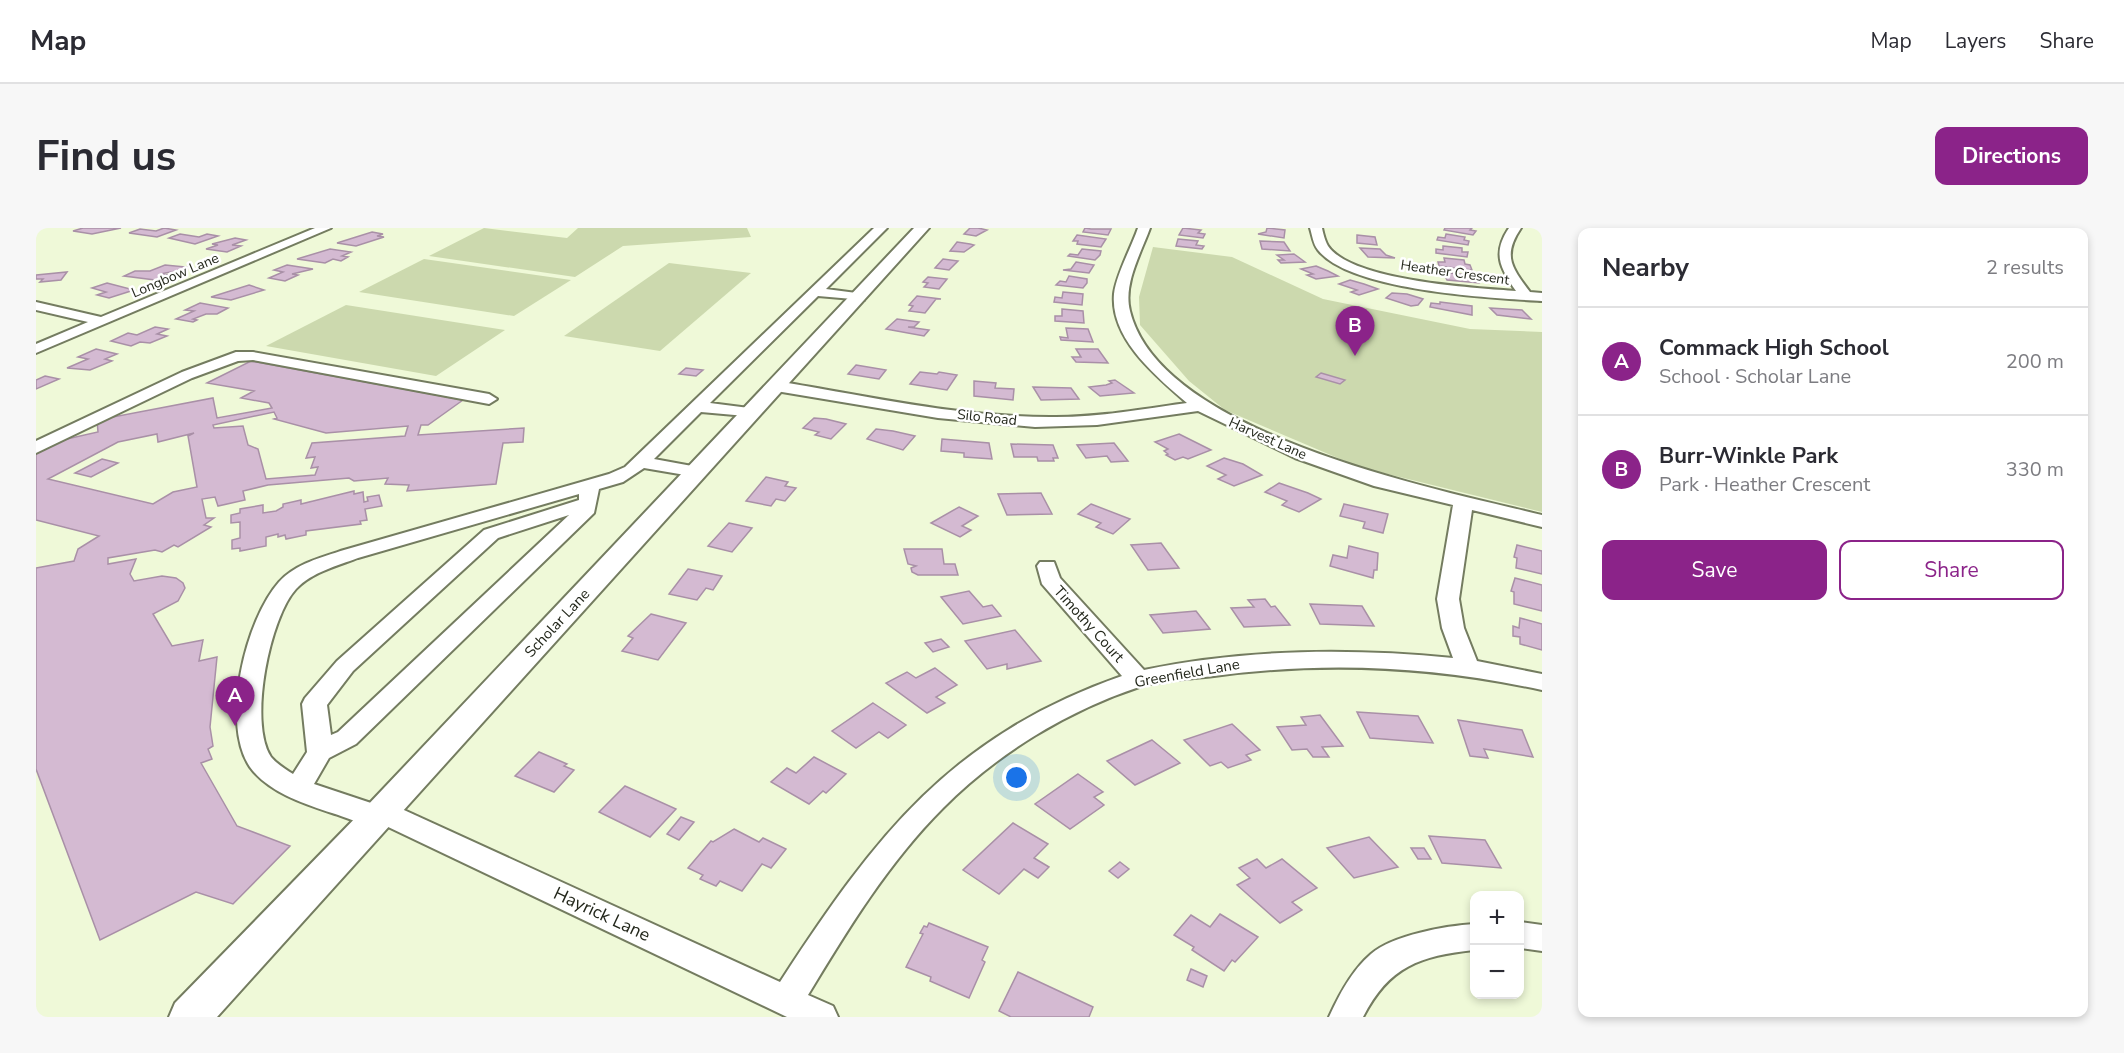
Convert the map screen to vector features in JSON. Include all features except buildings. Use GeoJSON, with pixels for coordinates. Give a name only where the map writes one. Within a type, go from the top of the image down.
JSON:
{"type":"FeatureCollection","features":[{"type":"Feature","properties":{"kind":"street"},"geometry":{"type":"LineString","coordinates":[[320,752],[314,704],[345,666],[491,534],[589,494],[624,475],[641,462],[653,447],[698,407],[881,228]]}},
{"type":"Feature","properties":{"kind":"street","name":"Scholar Lane"},"geometry":{"type":"LineString","coordinates":[[190,1017],[381,814],[922,228]]}},
{"type":"Feature","properties":{"kind":"street","name":"Harvest Lane"},"geometry":{"type":"LineString","coordinates":[[1144,228],[1121,293],[1123,311],[1132,335],[1154,366],[1200,406],[1301,454],[1381,482],[1542,521]]}},
{"type":"Feature","properties":{"kind":"street","name":"Heather Crescent"},"geometry":{"type":"LineString","coordinates":[[1316,228],[1315,238],[1323,251],[1341,262],[1367,272],[1433,287],[1542,297]]}},
{"type":"Feature","properties":{"kind":"street"},"geometry":{"type":"LineString","coordinates":[[1515,228],[1506,240],[1503,252],[1505,266],[1526,296]]}},
{"type":"Feature","properties":{"kind":"street"},"geometry":{"type":"LineString","coordinates":[[293,229],[320,230]]}},
{"type":"Feature","properties":{"kind":"street","name":"Longbow Lane"},"geometry":{"type":"LineString","coordinates":[[36,349],[320,230]]}},
{"type":"Feature","properties":{"kind":"street"},"geometry":{"type":"LineString","coordinates":[[817,292],[859,297]]}},
{"type":"Feature","properties":{"kind":"street"},"geometry":{"type":"LineString","coordinates":[[36,306],[102,321]]}},
{"type":"Feature","properties":{"kind":"street"},"geometry":{"type":"LineString","coordinates":[[36,448],[187,375],[236,357],[254,356],[489,399]]}},
{"type":"Feature","properties":{"kind":"street","name":"Silo Road"},"geometry":{"type":"LineString","coordinates":[[776,386],[958,415],[1036,422],[1103,420],[1200,406]]}},
{"type":"Feature","properties":{"kind":"street"},"geometry":{"type":"LineString","coordinates":[[698,407],[751,413]]}},
{"type":"Feature","properties":{"kind":"street"},"geometry":{"type":"LineString","coordinates":[[641,462],[697,472]]}},
{"type":"Feature","properties":{"kind":"street"},"geometry":{"type":"LineString","coordinates":[[298,788],[320,752],[347,738],[587,508],[589,494]]}},
{"type":"Feature","properties":{"kind":"street","name":"Hayrick Lane"},"geometry":{"type":"LineString","coordinates":[[589,494],[351,554],[308,570],[288,585],[274,603],[256,648],[249,718],[255,751],[260,761],[311,795],[381,814],[821,1017]]}},
{"type":"Feature","properties":{"kind":"street"},"geometry":{"type":"LineString","coordinates":[[1463,502],[1448,599],[1453,628],[1467,667]]}},
{"type":"Feature","properties":{"kind":"street","name":"Timothy Court"},"geometry":{"type":"LineString","coordinates":[[1047,566],[1050,579],[1138,679]]}},
{"type":"Feature","properties":{"kind":"street","name":"Greenfield Lane"},"geometry":{"type":"LineString","coordinates":[[787,1000],[860,887],[909,826],[953,783],[1004,742],[1065,708],[1138,679],[1257,661],[1363,661],[1467,667],[1542,682]]}},
{"type":"Feature","properties":{"kind":"street"},"geometry":{"type":"LineString","coordinates":[[1524,936],[1542,938]]}},
{"type":"Feature","properties":{"kind":"street"},"geometry":{"type":"LineString","coordinates":[[1346,1017],[1350,1004],[1385,962],[1450,938],[1470,937]]}},
{"type":"Feature","properties":{"kind":"green space"},"geometry":{"type":"Polygon","coordinates":[[[484,228],[567,238],[578,228],[747,228],[751,237],[623,246],[575,277],[429,256],[484,228]]]}},
{"type":"Feature","properties":{"kind":"green space"},"geometry":{"type":"Polygon","coordinates":[[[1153,247],[1232,257],[1323,299],[1470,329],[1542,332],[1542,512],[1359,467],[1225,410],[1189,381],[1140,325],[1139,297],[1153,247]]]}},
{"type":"Feature","properties":{"kind":"green space"},"geometry":{"type":"Polygon","coordinates":[[[424,259],[571,280],[514,316],[359,292],[424,259]]]}},
{"type":"Feature","properties":{"kind":"green space"},"geometry":{"type":"Polygon","coordinates":[[[669,263],[751,273],[660,351],[564,336],[669,263]]]}},
{"type":"Feature","properties":{"kind":"green space"},"geometry":{"type":"Polygon","coordinates":[[[346,305],[505,330],[436,376],[266,346],[346,305]]]}},
{"type":"Feature","properties":{"kind":"place","name":"Burr-Winkle Park"},"geometry":{"type":"Point","coordinates":[1355,356]}},
{"type":"Feature","properties":{"kind":"place","name":"Commack High School"},"geometry":{"type":"Point","coordinates":[235,726]}}]}
